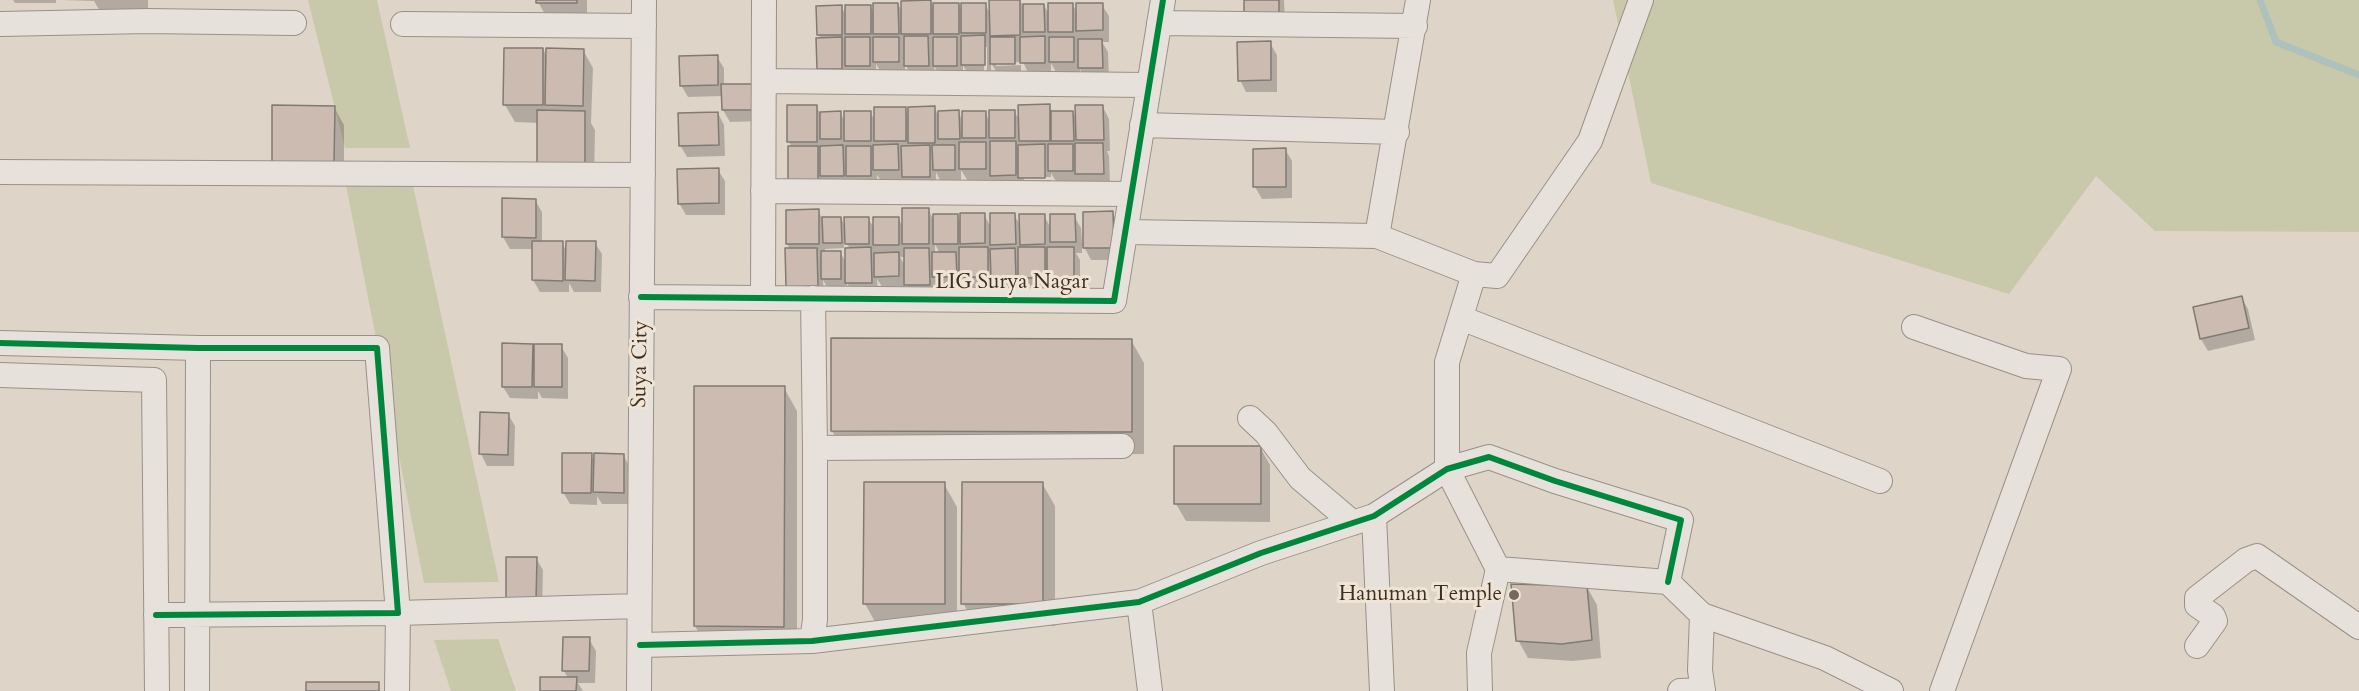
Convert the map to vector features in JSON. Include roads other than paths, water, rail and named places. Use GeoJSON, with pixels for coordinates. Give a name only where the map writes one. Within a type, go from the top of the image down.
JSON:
{"type":"FeatureCollection","features":[{"type":"Feature","properties":{"kind":"street","name":"Suya City"},"geometry":{"type":"LineString","coordinates":[[639,691],[644,0]]}},
{"type":"Feature","properties":{"kind":"street"},"geometry":{"type":"LineString","coordinates":[[763,298],[764,0]]}},
{"type":"Feature","properties":{"kind":"street"},"geometry":{"type":"LineString","coordinates":[[1377,236],[1397,132],[1418,0]]}},
{"type":"Feature","properties":{"kind":"street"},"geometry":{"type":"LineString","coordinates":[[1125,232],[1377,236],[1474,274],[1497,276],[1590,141],[1641,0]]}},
{"type":"Feature","properties":{"kind":"street"},"geometry":{"type":"LineString","coordinates":[[1161,12],[1415,26]]}},
{"type":"Feature","properties":{"kind":"street","name":"LIG Surya Nagar"},"geometry":{"type":"LineString","coordinates":[[641,297],[1114,301],[1161,12]]}},
{"type":"Feature","properties":{"kind":"street"},"geometry":{"type":"LineString","coordinates":[[0,24],[148,21],[294,23]]}},
{"type":"Feature","properties":{"kind":"street"},"geometry":{"type":"LineString","coordinates":[[403,24],[644,26]]}},
{"type":"Feature","properties":{"kind":"street"},"geometry":{"type":"LineString","coordinates":[[764,81],[1148,85]]}},
{"type":"Feature","properties":{"kind":"street"},"geometry":{"type":"LineString","coordinates":[[1142,125],[1397,132]]}},
{"type":"Feature","properties":{"kind":"street"},"geometry":{"type":"LineString","coordinates":[[0,172],[643,175]]}},
{"type":"Feature","properties":{"kind":"street"},"geometry":{"type":"LineString","coordinates":[[763,191],[1131,194]]}},
{"type":"Feature","properties":{"kind":"street"},"geometry":{"type":"LineString","coordinates":[[1474,274],[1447,362],[1447,469],[1498,569],[1479,653],[1480,691]]}},
{"type":"Feature","properties":{"kind":"street"},"geometry":{"type":"LineString","coordinates":[[812,641],[815,620],[813,298]]}},
{"type":"Feature","properties":{"kind":"street"},"geometry":{"type":"LineString","coordinates":[[1461,318],[1880,481]]}},
{"type":"Feature","properties":{"kind":"street"},"geometry":{"type":"LineString","coordinates":[[1914,327],[2026,366],[2059,369],[1942,691]]}},
{"type":"Feature","properties":{"kind":"street"},"geometry":{"type":"LineString","coordinates":[[0,343],[198,348],[377,348],[398,613],[397,691]]}},
{"type":"Feature","properties":{"kind":"street"},"geometry":{"type":"LineString","coordinates":[[197,691],[198,348]]}},
{"type":"Feature","properties":{"kind":"street"},"geometry":{"type":"LineString","coordinates":[[0,375],[154,380],[158,691]]}},
{"type":"Feature","properties":{"kind":"street"},"geometry":{"type":"LineString","coordinates":[[1250,418],[1266,433],[1300,478],[1364,520]]}},
{"type":"Feature","properties":{"kind":"street"},"geometry":{"type":"LineString","coordinates":[[815,448],[1122,446]]}},
{"type":"Feature","properties":{"kind":"street"},"geometry":{"type":"LineString","coordinates":[[640,645],[812,641],[1139,602],[1261,553],[1364,520],[1447,469],[1489,457],[1555,481],[1681,520],[1668,582]]}},
{"type":"Feature","properties":{"kind":"street"},"geometry":{"type":"LineString","coordinates":[[1364,520],[1382,691]]}},
{"type":"Feature","properties":{"kind":"street"},"geometry":{"type":"LineString","coordinates":[[2197,646],[2214,621],[2213,616],[2197,605],[2197,598],[2246,560],[2257,556],[2359,627]]}},
{"type":"Feature","properties":{"kind":"street"},"geometry":{"type":"LineString","coordinates":[[1498,569],[1668,582],[1702,615],[1825,658],[1891,691]]}},
{"type":"Feature","properties":{"kind":"street"},"geometry":{"type":"LineString","coordinates":[[1139,602],[1150,691]]}},
{"type":"Feature","properties":{"kind":"street"},"geometry":{"type":"LineString","coordinates":[[156,615],[398,613],[638,606]]}},
{"type":"Feature","properties":{"kind":"street"},"geometry":{"type":"LineString","coordinates":[[1680,691],[1703,691],[1700,670],[1702,615]]}},
{"type":"Feature","properties":{"kind":"waterway"},"geometry":{"type":"LineString","coordinates":[[2260,0],[2276,42],[2359,75]]}},
{"type":"Feature","properties":{"kind":"place","name":"Hanuman Temple"},"geometry":{"type":"Point","coordinates":[1514,595]}}]}
